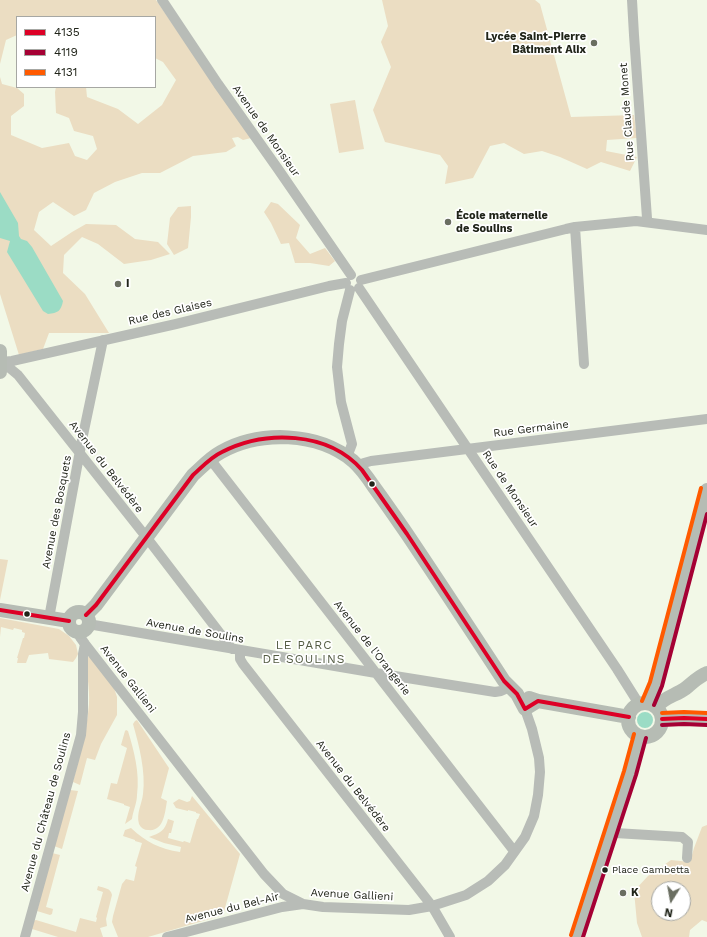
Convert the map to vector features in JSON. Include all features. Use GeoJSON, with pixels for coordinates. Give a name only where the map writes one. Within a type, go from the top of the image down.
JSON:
{"type":"FeatureCollection","features":[{"type":"Feature","properties":{"kind":"street","name":"Avenue de Monsieur"},"geometry":{"type":"LineString","coordinates":[[162,0],[218,84],[278,169],[353,283]]}},
{"type":"Feature","properties":{"kind":"street","name":"Rue Claude Monet"},"geometry":{"type":"LineString","coordinates":[[632,0],[647,218],[646,222]]}},
{"type":"Feature","properties":{"kind":"street","name":"Rue des Glaises"},"geometry":{"type":"LineString","coordinates":[[0,362],[12,361],[184,322],[329,286],[353,283],[558,231],[636,221],[707,230]]}},
{"type":"Feature","properties":{"kind":"street"},"geometry":{"type":"LineString","coordinates":[[575,228],[584,364]]}},
{"type":"Feature","properties":{"kind":"street","name":"Rue de Monsieur"},"geometry":{"type":"LineString","coordinates":[[353,283],[618,669],[651,709]]}},
{"type":"Feature","properties":{"kind":"street"},"geometry":{"type":"LineString","coordinates":[[347,457],[352,444],[341,402],[337,367],[342,321],[353,283]]}},
{"type":"Feature","properties":{"kind":"street","name":"Avenue des Bosquets"},"geometry":{"type":"LineString","coordinates":[[49,618],[103,340]]}},
{"type":"Feature","properties":{"kind":"street","name":"Avenue du Belvédère"},"geometry":{"type":"LineString","coordinates":[[0,362],[18,375],[236,650],[243,664],[432,906],[450,937]]}},
{"type":"Feature","properties":{"kind":"street","name":"Rue Germaine"},"geometry":{"type":"LineString","coordinates":[[359,467],[364,463],[371,461],[707,419]]}},
{"type":"Feature","properties":{"kind":"street"},"geometry":{"type":"LineString","coordinates":[[85,629],[96,605],[193,475],[210,459],[221,452],[248,441],[282,436],[299,438],[327,446],[347,457],[359,467],[382,498],[504,681],[526,710],[538,701]]}},
{"type":"Feature","properties":{"kind":"street","name":"Avenue de l'Orangerie"},"geometry":{"type":"LineString","coordinates":[[210,459],[514,851]]}},
{"type":"Feature","properties":{"kind":"street"},"geometry":{"type":"LineString","coordinates":[[707,490],[656,684],[651,709],[660,728],[657,732],[649,736],[640,736],[632,730],[629,717],[632,709],[651,709],[684,718],[707,719]]}},
{"type":"Feature","properties":{"kind":"street"},"geometry":{"type":"LineString","coordinates":[[0,610],[69,621],[71,615],[80,612],[85,629]]}},
{"type":"Feature","properties":{"kind":"street","name":"Avenue de Soulins"},"geometry":{"type":"LineString","coordinates":[[85,629],[236,650],[495,692],[513,691]]}},
{"type":"Feature","properties":{"kind":"street","name":"Avenue Gallieni"},"geometry":{"type":"LineString","coordinates":[[85,629],[264,874],[283,894],[303,904],[323,907],[409,910],[432,906],[466,895],[488,881],[505,865],[525,837],[534,816],[540,772],[539,758],[526,710]]}},
{"type":"Feature","properties":{"kind":"street","name":"Avenue du Château de Soulins"},"geometry":{"type":"LineString","coordinates":[[25,937],[80,735],[83,712],[83,654],[85,629]]}},
{"type":"Feature","properties":{"kind":"street"},"geometry":{"type":"LineString","coordinates":[[651,709],[667,697],[686,688],[707,672]]}},
{"type":"Feature","properties":{"kind":"street"},"geometry":{"type":"LineString","coordinates":[[513,691],[538,701],[629,717]]}},
{"type":"Feature","properties":{"kind":"street"},"geometry":{"type":"LineString","coordinates":[[577,937],[635,756],[640,736]]}},
{"type":"Feature","properties":{"kind":"street"},"geometry":{"type":"LineString","coordinates":[[611,832],[682,837],[688,842],[687,858]]}},
{"type":"Feature","properties":{"kind":"street","name":"Avenue du Bel-Air"},"geometry":{"type":"LineString","coordinates":[[167,937],[282,907],[303,904]]}},
{"type":"Feature","properties":{"kind":"shaded area"},"geometry":{"type":"Polygon","coordinates":[[[0,0],[156,0],[251,138],[243,140],[238,137],[232,138],[236,146],[226,152],[193,156],[160,173],[142,173],[115,182],[94,193],[86,210],[74,216],[53,202],[39,212],[34,230],[51,246],[86,224],[116,225],[135,239],[158,242],[170,254],[151,260],[124,264],[98,244],[82,237],[64,255],[63,273],[85,294],[109,333],[49,333],[43,349],[19,355],[0,294],[0,77],[2,84],[17,88],[24,94],[24,106],[11,116],[11,135],[42,148],[69,143],[75,156],[87,160],[97,149],[93,136],[74,131],[69,118],[56,113],[56,88],[86,88],[87,97],[118,109],[138,124],[162,105],[176,80],[163,62],[156,58],[156,16],[16,16],[16,35],[6,40],[0,64],[0,0]]]}},
{"type":"Feature","properties":{"kind":"shaded area"},"geometry":{"type":"Polygon","coordinates":[[[382,0],[535,0],[540,4],[571,117],[634,115],[637,138],[607,140],[606,151],[637,157],[630,171],[601,162],[587,169],[542,151],[524,154],[504,143],[490,146],[473,178],[445,184],[448,166],[440,155],[385,142],[373,110],[391,67],[381,42],[388,26],[382,0]]]}},
{"type":"Feature","properties":{"kind":"shaded area"},"geometry":{"type":"Polygon","coordinates":[[[355,100],[364,149],[339,153],[330,104],[355,100]]]}},
{"type":"Feature","properties":{"kind":"shaded area"},"geometry":{"type":"Polygon","coordinates":[[[0,192],[18,223],[19,236],[21,239],[27,241],[32,247],[63,301],[57,312],[48,314],[43,311],[7,252],[10,241],[0,238],[0,192]]]}},
{"type":"Feature","properties":{"kind":"shaded area"},"geometry":{"type":"Polygon","coordinates":[[[271,202],[278,204],[300,225],[296,238],[310,254],[325,248],[335,261],[329,266],[310,263],[295,263],[289,243],[281,244],[264,212],[271,202]]]}},
{"type":"Feature","properties":{"kind":"shaded area"},"geometry":{"type":"Polygon","coordinates":[[[191,206],[188,248],[174,255],[167,244],[170,218],[178,207],[191,206]]]}},
{"type":"Feature","properties":{"kind":"shaded area"},"geometry":{"type":"Polygon","coordinates":[[[0,559],[8,560],[0,600],[0,559]]]}},
{"type":"Feature","properties":{"kind":"shaded area"},"geometry":{"type":"Polygon","coordinates":[[[0,618],[59,629],[69,636],[76,645],[78,654],[73,662],[49,659],[48,653],[29,655],[26,663],[17,663],[17,658],[25,633],[22,632],[22,630],[14,628],[13,630],[1,627],[0,637],[0,618]]]}},
{"type":"Feature","properties":{"kind":"shaded area"},"geometry":{"type":"Polygon","coordinates":[[[89,656],[113,685],[117,697],[117,715],[101,744],[95,760],[87,758],[80,785],[73,782],[88,714],[89,698],[87,658],[89,656]]]}},
{"type":"Feature","properties":{"kind":"shaded area"},"geometry":{"type":"Polygon","coordinates":[[[642,712],[648,712],[653,717],[651,726],[648,728],[642,728],[637,723],[637,717],[642,712]]]}},
{"type":"Feature","properties":{"kind":"shaded area"},"geometry":{"type":"Polygon","coordinates":[[[137,720],[169,768],[161,798],[167,801],[163,820],[161,825],[153,830],[147,830],[141,827],[138,820],[144,786],[144,777],[138,741],[133,724],[137,720]]]}},
{"type":"Feature","properties":{"kind":"shaded area"},"geometry":{"type":"Polygon","coordinates":[[[126,730],[128,731],[134,754],[138,787],[132,819],[125,824],[130,807],[107,799],[111,783],[117,784],[127,748],[121,745],[126,730]]]}},
{"type":"Feature","properties":{"kind":"shaded area"},"geometry":{"type":"Polygon","coordinates":[[[70,790],[78,791],[62,849],[54,846],[70,790]]]}},
{"type":"Feature","properties":{"kind":"shaded area"},"geometry":{"type":"Polygon","coordinates":[[[192,796],[240,854],[223,915],[148,937],[118,937],[112,922],[113,916],[122,884],[126,879],[134,881],[137,867],[135,866],[142,843],[123,836],[125,830],[131,828],[154,844],[166,849],[180,852],[181,847],[164,843],[149,837],[162,831],[168,819],[174,821],[168,838],[190,843],[197,819],[200,814],[176,808],[173,803],[179,799],[187,802],[190,801],[192,796]]]}},
{"type":"Feature","properties":{"kind":"shaded area"},"geometry":{"type":"Polygon","coordinates":[[[707,825],[707,922],[702,920],[690,930],[689,937],[642,937],[637,923],[634,891],[648,876],[671,860],[690,862],[702,827],[707,825]]]}},
{"type":"Feature","properties":{"kind":"shaded area"},"geometry":{"type":"Polygon","coordinates":[[[52,853],[60,855],[46,907],[53,909],[52,914],[50,915],[37,911],[52,853]]]}},
{"type":"Feature","properties":{"kind":"shaded area"},"geometry":{"type":"Polygon","coordinates":[[[98,886],[109,890],[112,895],[106,919],[107,926],[100,928],[103,937],[58,937],[32,929],[33,921],[36,920],[76,932],[80,918],[96,922],[103,892],[97,890],[98,886]]]}},
{"type":"Feature","properties":{"kind":"transit line","name":"4135"},"geometry":{"type":"LineString","coordinates":[[86,615],[96,605],[193,475],[210,459],[239,445],[257,440],[295,438],[314,441],[332,448],[348,457],[362,470],[407,534],[504,681],[517,694],[525,709],[538,701],[629,717]]}},
{"type":"Feature","properties":{"kind":"transit line","name":"4131"},"geometry":{"type":"LineString","coordinates":[[642,701],[650,682],[701,488]]}},
{"type":"Feature","properties":{"kind":"transit line","name":"4119"},"geometry":{"type":"LineString","coordinates":[[654,705],[662,686],[707,514]]}},
{"type":"Feature","properties":{"kind":"transit line","name":"4135"},"geometry":{"type":"LineString","coordinates":[[0,610],[69,621]]}},
{"type":"Feature","properties":{"kind":"transit line","name":"4131"},"geometry":{"type":"LineString","coordinates":[[662,713],[707,713]]}},
{"type":"Feature","properties":{"kind":"transit line","name":"4135"},"geometry":{"type":"LineString","coordinates":[[662,719],[707,719]]}},
{"type":"Feature","properties":{"kind":"transit line","name":"4119"},"geometry":{"type":"LineString","coordinates":[[662,725],[707,725]]}},
{"type":"Feature","properties":{"kind":"transit line","name":"4131"},"geometry":{"type":"LineString","coordinates":[[571,935],[624,771],[634,734]]}},
{"type":"Feature","properties":{"kind":"transit line","name":"4119"},"geometry":{"type":"LineString","coordinates":[[583,937],[636,775],[646,738]]}},
{"type":"Feature","properties":{"kind":"place","name":"Lycée Saint-Pierre Bâtiment Alix"},"geometry":{"type":"Point","coordinates":[594,43]}},
{"type":"Feature","properties":{"kind":"place","name":"École maternelle de Soulins"},"geometry":{"type":"Point","coordinates":[448,222]}},
{"type":"Feature","properties":{"kind":"place","name":"I"},"geometry":{"type":"Point","coordinates":[118,284]}},
{"type":"Feature","properties":{"kind":"place","name":"Place Gambetta"},"geometry":{"type":"Point","coordinates":[605,870]}},
{"type":"Feature","properties":{"kind":"place","name":"K"},"geometry":{"type":"Point","coordinates":[623,893]}},
{"type":"Feature","properties":{"kind":"district","name":"LE PARC DE SOULINS"},"geometry":{"type":"Point","coordinates":[304,652]}}]}
